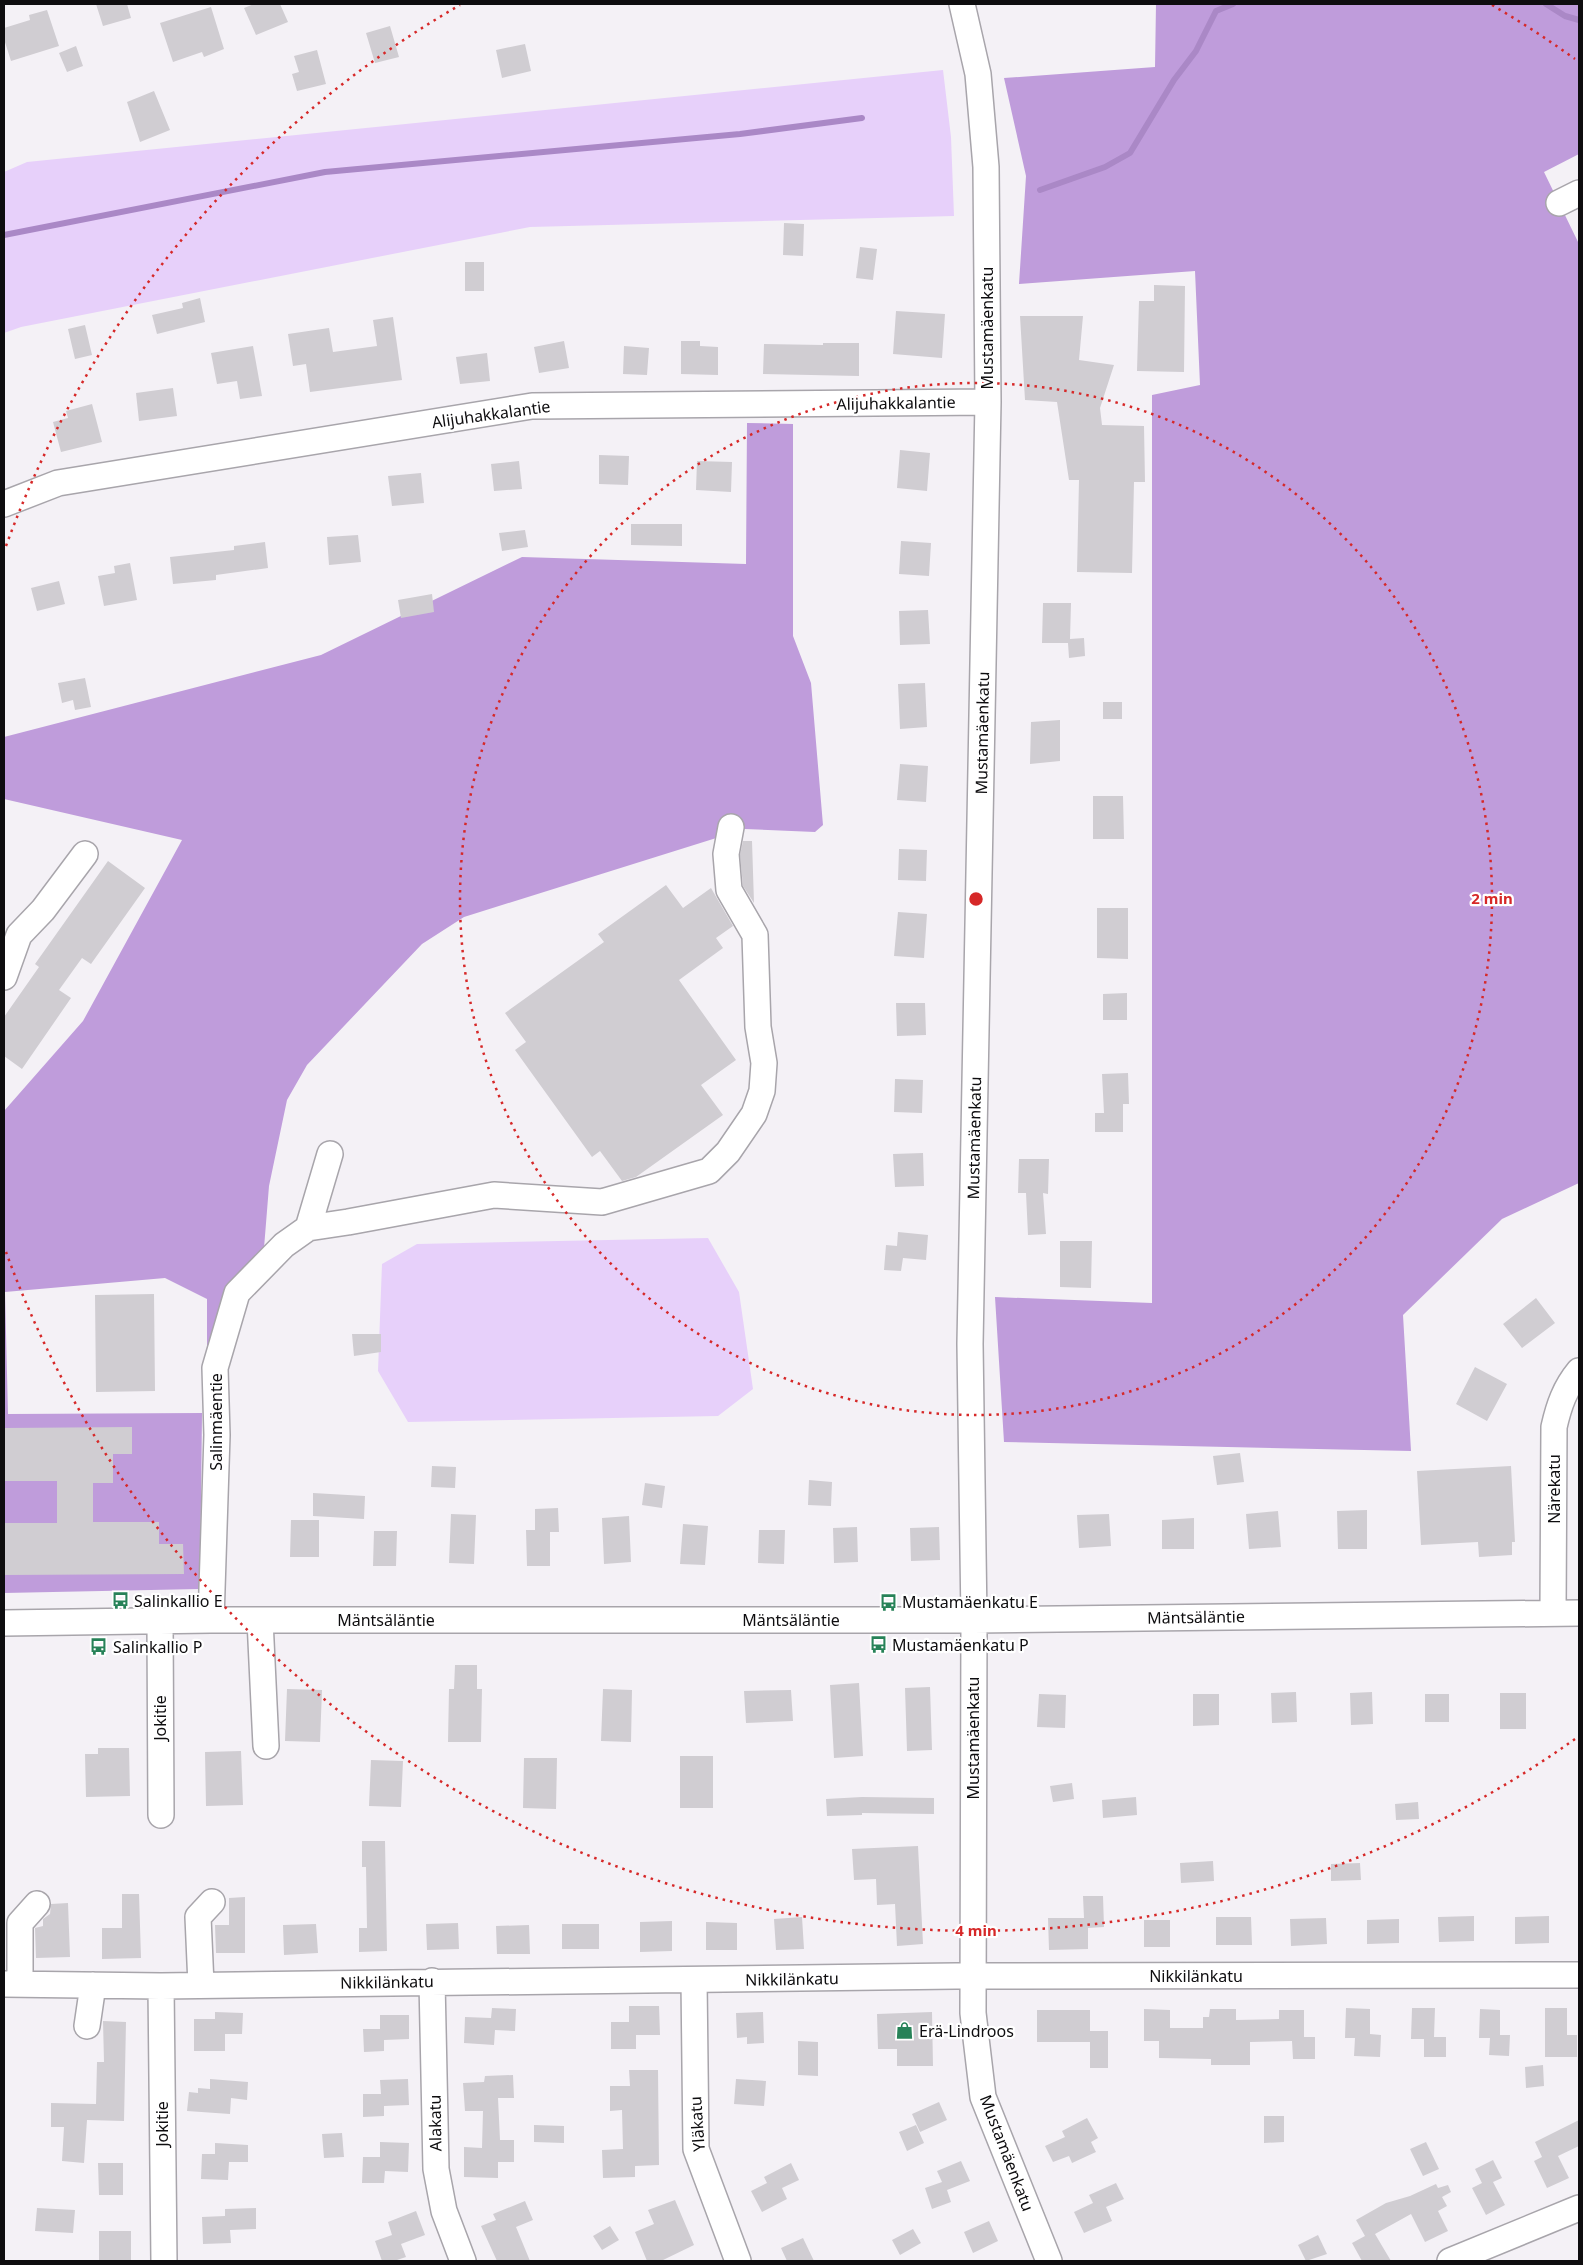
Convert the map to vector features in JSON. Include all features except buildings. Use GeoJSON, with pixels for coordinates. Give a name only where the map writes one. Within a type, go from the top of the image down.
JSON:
{"type":"FeatureCollection","features":[{"type":"Feature","properties":{"kind":"street","name":"Mustamäenkatu"},"geometry":{"type":"LineString","coordinates":[[962,4],[978,74],[986,167],[988,402],[970,1344],[974,1620],[973,2013],[983,2097],[1050,2261]]}},
{"type":"Feature","properties":{"kind":"street","name":"Alijuhakkalantie"},"geometry":{"type":"LineString","coordinates":[[4,504],[58,483],[532,406],[988,402]]}},
{"type":"Feature","properties":{"kind":"street"},"geometry":{"type":"LineString","coordinates":[[330,1154],[308,1228],[494,1195],[602,1202],[710,1170],[728,1152],[754,1114],[762,1091],[764,1063],[758,1027],[755,935],[729,890],[726,854],[732,827]]}},
{"type":"Feature","properties":{"kind":"street"},"geometry":{"type":"LineString","coordinates":[[4,977],[11,930],[43,910],[85,854]]}},
{"type":"Feature","properties":{"kind":"street","name":"Salinmäentie"},"geometry":{"type":"LineString","coordinates":[[211,1620],[217,1435],[215,1368],[237,1293],[284,1245],[308,1228]]}},
{"type":"Feature","properties":{"kind":"street","name":"Närekatu"},"geometry":{"type":"LineString","coordinates":[[1553,1613],[1554,1426],[1559,1404],[1568,1384],[1579,1371]]}},
{"type":"Feature","properties":{"kind":"street","name":"Mäntsäläntie"},"geometry":{"type":"LineString","coordinates":[[4,1623],[211,1620],[974,1620],[1579,1613]]}},
{"type":"Feature","properties":{"kind":"street"},"geometry":{"type":"LineString","coordinates":[[260,1620],[266,1746]]}},
{"type":"Feature","properties":{"kind":"street","name":"Jokitie"},"geometry":{"type":"LineString","coordinates":[[160,1622],[161,1815]]}},
{"type":"Feature","properties":{"kind":"street"},"geometry":{"type":"LineString","coordinates":[[201,1985],[198,1917],[212,1902]]}},
{"type":"Feature","properties":{"kind":"street"},"geometry":{"type":"LineString","coordinates":[[12,1984],[20,1923],[37,1904]]}},
{"type":"Feature","properties":{"kind":"street","name":"Nikkilänkatu"},"geometry":{"type":"LineString","coordinates":[[12,1984],[161,1986],[432,1981],[1579,1975]]}},
{"type":"Feature","properties":{"kind":"street","name":"Yläkatu"},"geometry":{"type":"LineString","coordinates":[[694,1980],[696,2149],[738,2261]]}},
{"type":"Feature","properties":{"kind":"street","name":"Alakatu"},"geometry":{"type":"LineString","coordinates":[[432,1981],[436,2169],[444,2211],[464,2261]]}},
{"type":"Feature","properties":{"kind":"street"},"geometry":{"type":"LineString","coordinates":[[87,2026],[93,1985]]}},
{"type":"Feature","properties":{"kind":"street","name":"Jokitie"},"geometry":{"type":"LineString","coordinates":[[161,1986],[164,2261]]}},
{"type":"Feature","properties":{"kind":"street"},"geometry":{"type":"LineString","coordinates":[[1450,2261],[1579,2208]]}},
{"type":"Feature","properties":{"kind":"shaded area"},"geometry":{"type":"Polygon","coordinates":[[[1156,4],[1579,4],[1579,154],[1544,172],[1579,244],[1579,1183],[1502,1219],[1403,1315],[1411,1451],[1004,1442],[995,1297],[1152,1303],[1152,395],[1200,385],[1195,271],[1019,284],[1026,176],[1004,78],[1155,67],[1156,4]]]}},
{"type":"Feature","properties":{"kind":"shaded area"},"geometry":{"type":"Polygon","coordinates":[[[943,70],[951,137],[954,216],[530,227],[21,327],[4,333],[4,172],[27,162],[943,70]]]}},
{"type":"Feature","properties":{"kind":"shaded area"},"geometry":{"type":"Polygon","coordinates":[[[747,423],[793,424],[793,636],[811,683],[823,825],[815,832],[745,829],[464,917],[422,944],[307,1065],[287,1100],[269,1186],[264,1248],[207,1354],[207,1299],[165,1278],[5,1292],[8,1414],[202,1413],[200,1589],[4,1593],[4,1111],[83,1021],[182,840],[4,799],[4,737],[321,655],[522,557],[746,564],[747,423]]]}},
{"type":"Feature","properties":{"kind":"shaded area"},"geometry":{"type":"Polygon","coordinates":[[[708,1238],[739,1292],[753,1389],[718,1416],[408,1422],[378,1371],[382,1264],[417,1244],[708,1238]]]}},
{"type":"Feature","properties":{"kind":"waterway"},"geometry":{"type":"LineString","coordinates":[[1040,190],[1105,167],[1130,153],[1174,80],[1196,51],[1216,11],[1233,4]]}},
{"type":"Feature","properties":{"kind":"waterway"},"geometry":{"type":"LineString","coordinates":[[1546,4],[1565,16],[1579,20]]}},
{"type":"Feature","properties":{"kind":"waterway"},"geometry":{"type":"LineString","coordinates":[[4,235],[325,172],[740,134],[862,118]]}},
{"type":"Feature","properties":{"kind":"place","name":"Salinkallio E"},"geometry":{"type":"Point","coordinates":[120,1601]}},
{"type":"Feature","properties":{"kind":"place","name":"Mustamäenkatu E"},"geometry":{"type":"Point","coordinates":[888,1602]}},
{"type":"Feature","properties":{"kind":"place","name":"Mustamäenkatu P"},"geometry":{"type":"Point","coordinates":[878,1645]}},
{"type":"Feature","properties":{"kind":"place","name":"Salinkallio P"},"geometry":{"type":"Point","coordinates":[99,1647]}},
{"type":"Feature","properties":{"kind":"place","name":"Erä-Lindroos"},"geometry":{"type":"Point","coordinates":[905,2031]}}]}
